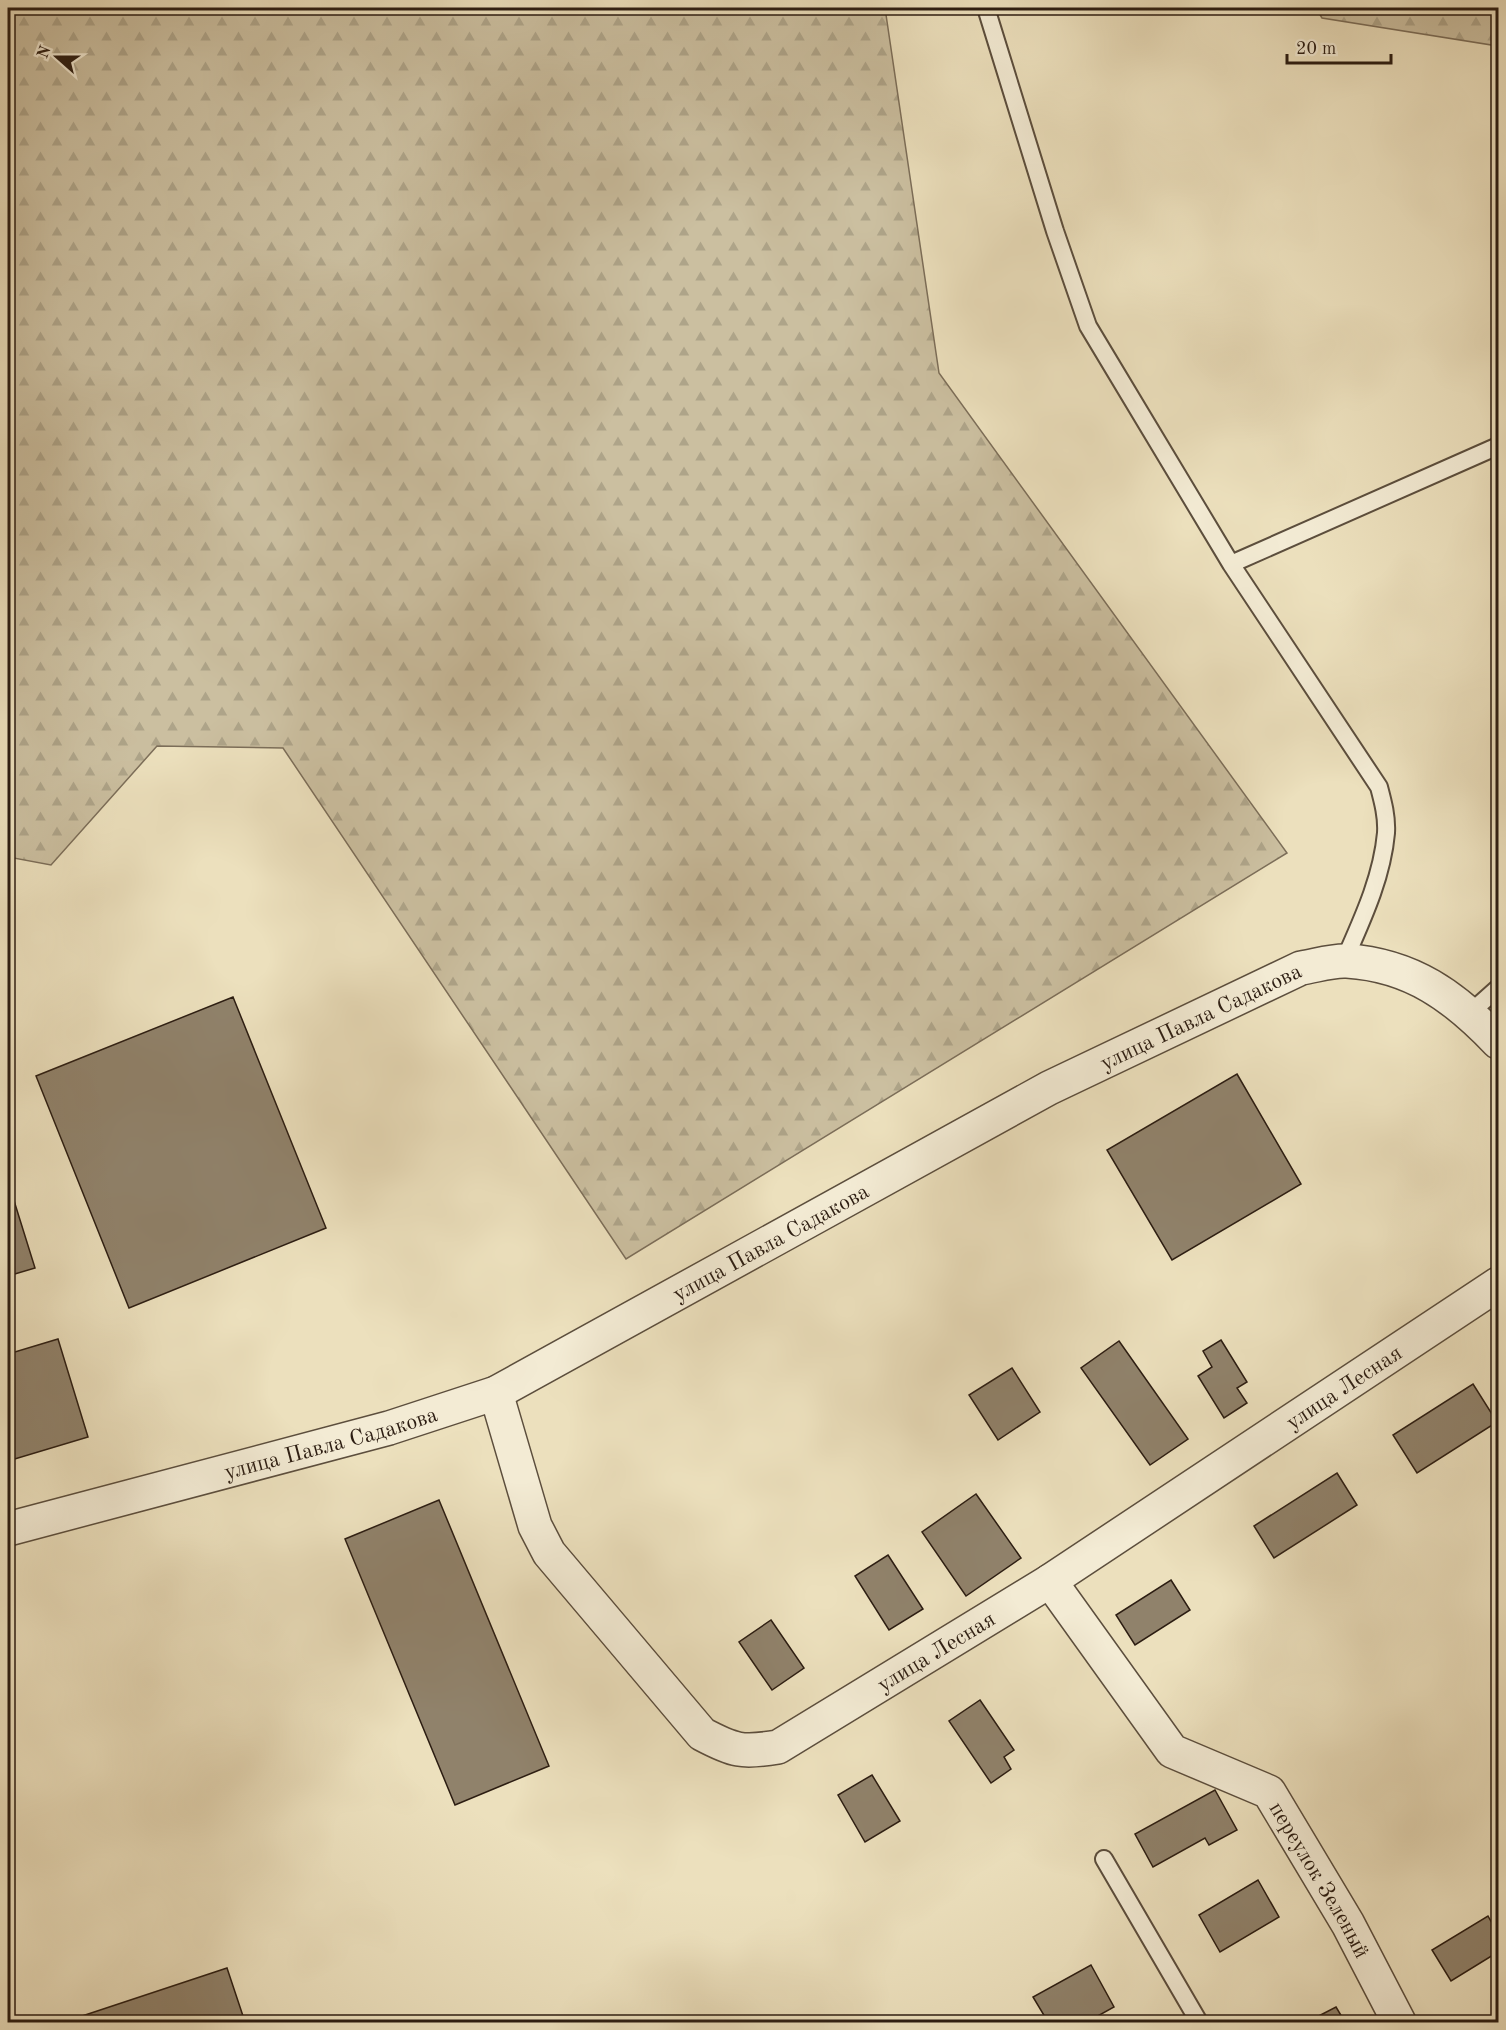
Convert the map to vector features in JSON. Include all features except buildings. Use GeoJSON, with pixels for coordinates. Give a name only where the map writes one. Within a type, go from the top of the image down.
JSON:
{"type":"FeatureCollection","features":[{"type":"Feature","properties":{"kind":"street","name":"улица Павла Садакова"},"geometry":{"type":"LineString","coordinates":[[8,1529],[389,1428],[496,1393],[1049,1088],[1301,968],[1344,961],[1384,967],[1428,983],[1470,1013],[1498,1042]]}},
{"type":"Feature","properties":{"kind":"street","name":"улица Лесная"},"geometry":{"type":"LineString","coordinates":[[496,1393],[535,1526],[549,1553],[702,1734],[729,1749],[750,1752],[778,1747],[1050,1581],[1498,1284]]}},
{"type":"Feature","properties":{"kind":"street","name":"переулок Зеленый"},"geometry":{"type":"LineString","coordinates":[[1050,1581],[1172,1751],[1269,1792],[1348,1924],[1399,2022]]}},
{"type":"Feature","properties":{"kind":"lane"},"geometry":{"type":"LineString","coordinates":[[986,8],[1055,231],[1088,326],[1231,564],[1379,787],[1385,808],[1386,831],[1382,857],[1369,906],[1344,961]]}},
{"type":"Feature","properties":{"kind":"lane"},"geometry":{"type":"LineString","coordinates":[[1231,564],[1498,446]]}},
{"type":"Feature","properties":{"kind":"lane"},"geometry":{"type":"LineString","coordinates":[[1470,1013],[1498,988]]}},
{"type":"Feature","properties":{"kind":"lane"},"geometry":{"type":"LineString","coordinates":[[1104,1859],[1200,2022]]}},
{"type":"Feature","properties":{"kind":"green space"},"geometry":{"type":"Polygon","coordinates":[[[8,8],[885,8],[939,373],[1287,853],[626,1259],[283,748],[157,746],[51,865],[8,857],[8,8]]]}},
{"type":"Feature","properties":{"kind":"green space"},"geometry":{"type":"Polygon","coordinates":[[[1316,8],[1498,8],[1498,46],[1322,18],[1316,8]]]}}]}
